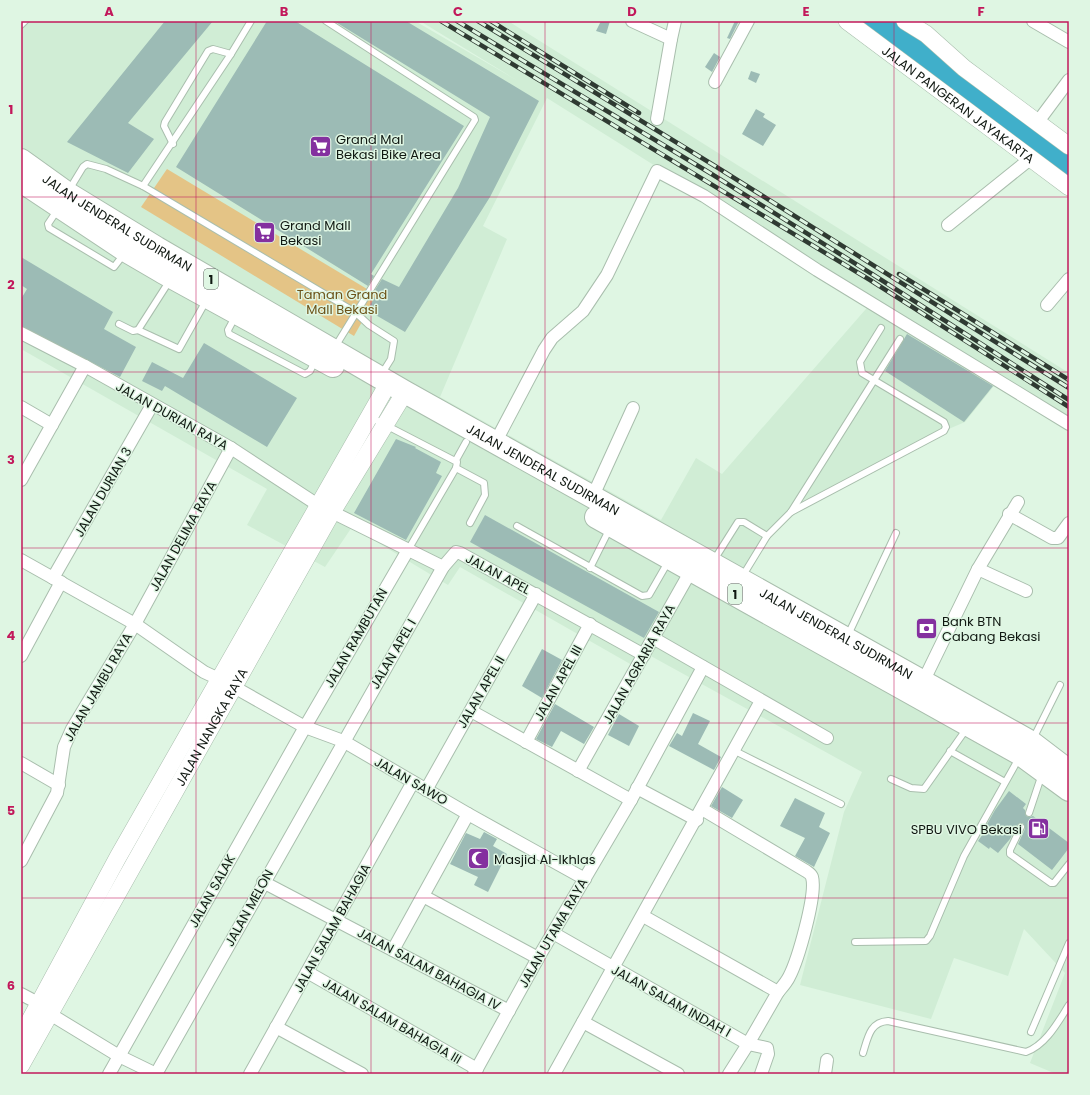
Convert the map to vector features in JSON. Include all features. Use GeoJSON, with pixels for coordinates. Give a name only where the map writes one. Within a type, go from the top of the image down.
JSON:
{"type":"FeatureCollection","features":[{"type":"Feature","properties":{"kind":"highway","name":"JALAN JENDERAL SUDIRMAN"},"geometry":{"type":"LineString","coordinates":[[21,160],[63,200],[126,251],[171,278],[237,314],[325,353]]}},
{"type":"Feature","properties":{"kind":"highway","name":"JALAN JENDERAL SUDIRMAN"},"geometry":{"type":"LineString","coordinates":[[21,181],[63,200],[157,248],[325,353],[391,390],[495,443],[592,498],[703,567],[969,726],[1026,748],[1044,770],[1069,790]]}},
{"type":"Feature","properties":{"kind":"highway","name":"JALAN JENDERAL SUDIRMAN"},"geometry":{"type":"LineString","coordinates":[[391,390],[461,451],[611,526],[670,558],[742,579],[923,682],[1026,748],[1069,771]]}},
{"type":"Feature","properties":{"kind":"street"},"geometry":{"type":"LineString","coordinates":[[632,21],[670,39]]}},
{"type":"Feature","properties":{"kind":"street"},"geometry":{"type":"LineString","coordinates":[[657,119],[670,39],[675,21]]}},
{"type":"Feature","properties":{"kind":"street"},"geometry":{"type":"LineString","coordinates":[[715,82],[748,21]]}},
{"type":"Feature","properties":{"kind":"street","name":"JALAN PANGERAN JAYAKARTA"},"geometry":{"type":"LineString","coordinates":[[847,21],[1069,187]]}},
{"type":"Feature","properties":{"kind":"street"},"geometry":{"type":"LineString","coordinates":[[905,21],[926,34],[964,68],[1069,146]]}},
{"type":"Feature","properties":{"kind":"street"},"geometry":{"type":"LineString","coordinates":[[1033,21],[1069,42]]}},
{"type":"Feature","properties":{"kind":"street"},"geometry":{"type":"LineString","coordinates":[[1037,123],[1069,80]]}},
{"type":"Feature","properties":{"kind":"street"},"geometry":{"type":"LineString","coordinates":[[948,225],[1030,159]]}},
{"type":"Feature","properties":{"kind":"street"},"geometry":{"type":"LineString","coordinates":[[495,443],[544,350],[552,338],[583,311],[607,275],[657,171],[704,196],[817,270],[1069,424]]}},
{"type":"Feature","properties":{"kind":"street"},"geometry":{"type":"LineString","coordinates":[[1047,305],[1069,279]]}},
{"type":"Feature","properties":{"kind":"street","name":"JALAN DURIAN RAYA"},"geometry":{"type":"LineString","coordinates":[[21,333],[85,366],[231,448],[325,508]]}},
{"type":"Feature","properties":{"kind":"street"},"geometry":{"type":"LineString","coordinates":[[22,477],[85,366]]}},
{"type":"Feature","properties":{"kind":"street","name":"JALAN NANGKA RAYA"},"geometry":{"type":"LineString","coordinates":[[21,1037],[45,1009],[133,866],[150,817],[219,679],[266,614],[325,508],[377,421],[391,390]]}},
{"type":"Feature","properties":{"kind":"street","name":"JALAN DURIAN 3"},"geometry":{"type":"LineString","coordinates":[[21,656],[57,580],[152,405]]}},
{"type":"Feature","properties":{"kind":"street"},"geometry":{"type":"LineString","coordinates":[[21,408],[52,425]]}},
{"type":"Feature","properties":{"kind":"street"},"geometry":{"type":"LineString","coordinates":[[592,498],[633,408]]}},
{"type":"Feature","properties":{"kind":"street","name":"JALAN DELIMA RAYA"},"geometry":{"type":"LineString","coordinates":[[135,624],[231,448]]}},
{"type":"Feature","properties":{"kind":"street"},"geometry":{"type":"LineString","coordinates":[[923,682],[978,568],[1018,502]]}},
{"type":"Feature","properties":{"kind":"street"},"geometry":{"type":"LineString","coordinates":[[325,508],[443,567]]}},
{"type":"Feature","properties":{"kind":"street"},"geometry":{"type":"LineString","coordinates":[[1010,514],[1052,538],[1058,538],[1069,523]]}},
{"type":"Feature","properties":{"kind":"street","name":"JALAN RAMBUTAN"},"geometry":{"type":"LineString","coordinates":[[305,726],[408,550]]}},
{"type":"Feature","properties":{"kind":"street","name":"JALAN APEL"},"geometry":{"type":"LineString","coordinates":[[443,567],[453,554],[458,552],[644,655]]}},
{"type":"Feature","properties":{"kind":"street"},"geometry":{"type":"LineString","coordinates":[[21,560],[135,624],[204,672],[219,679]]}},
{"type":"Feature","properties":{"kind":"street","name":"JALAN APEL I"},"geometry":{"type":"LineString","coordinates":[[343,742],[443,567]]}},
{"type":"Feature","properties":{"kind":"street","name":"JALAN AGRARIA RAYA"},"geometry":{"type":"LineString","coordinates":[[578,771],[653,638],[703,567]]}},
{"type":"Feature","properties":{"kind":"street"},"geometry":{"type":"LineString","coordinates":[[978,568],[1026,591]]}},
{"type":"Feature","properties":{"kind":"street","name":"JALAN APEL II"},"geometry":{"type":"LineString","coordinates":[[426,790],[536,594]]}},
{"type":"Feature","properties":{"kind":"street","name":"JALAN NANGKA RAYA"},"geometry":{"type":"LineString","coordinates":[[21,1065],[45,1009],[118,857],[150,817],[234,687],[266,614]]}},
{"type":"Feature","properties":{"kind":"street","name":"JALAN JAMBU RAYA"},"geometry":{"type":"LineString","coordinates":[[21,861],[26,841],[59,785],[64,747],[67,739],[135,624]]}},
{"type":"Feature","properties":{"kind":"street","name":"JALAN APEL III"},"geometry":{"type":"LineString","coordinates":[[526,742],[590,624]]}},
{"type":"Feature","properties":{"kind":"street"},"geometry":{"type":"LineString","coordinates":[[653,638],[827,738]]}},
{"type":"Feature","properties":{"kind":"street","name":"JALAN UTAMA RAYA"},"geometry":{"type":"LineString","coordinates":[[476,1072],[538,958],[631,800],[703,667]]}},
{"type":"Feature","properties":{"kind":"street","name":"JALAN SAWO"},"geometry":{"type":"LineString","coordinates":[[234,687],[305,726],[343,742],[585,879]]}},
{"type":"Feature","properties":{"kind":"street"},"geometry":{"type":"LineString","coordinates":[[555,1073],[762,700]]}},
{"type":"Feature","properties":{"kind":"street"},"geometry":{"type":"LineString","coordinates":[[470,711],[631,800]]}},
{"type":"Feature","properties":{"kind":"street","name":"JALAN SALAK"},"geometry":{"type":"LineString","coordinates":[[109,1074],[305,726]]}},
{"type":"Feature","properties":{"kind":"street","name":"JALAN MELON"},"geometry":{"type":"LineString","coordinates":[[156,1074],[343,742]]}},
{"type":"Feature","properties":{"kind":"street"},"geometry":{"type":"LineString","coordinates":[[21,764],[59,785]]}},
{"type":"Feature","properties":{"kind":"street","name":"JALAN SALAM BAHAGIA"},"geometry":{"type":"LineString","coordinates":[[250,1074],[413,782]]}},
{"type":"Feature","properties":{"kind":"street"},"geometry":{"type":"LineString","coordinates":[[637,788],[699,814],[806,871],[812,877],[813,892],[810,908],[796,960],[789,977],[778,992],[729,1074]]}},
{"type":"Feature","properties":{"kind":"street"},"geometry":{"type":"LineString","coordinates":[[393,950],[468,814]]}},
{"type":"Feature","properties":{"kind":"street"},"geometry":{"type":"LineString","coordinates":[[118,857],[133,866]]}},
{"type":"Feature","properties":{"kind":"street","name":"JALAN SALAM BAHAGIA IV"},"geometry":{"type":"LineString","coordinates":[[263,882],[337,919],[509,1012]]}},
{"type":"Feature","properties":{"kind":"street"},"geometry":{"type":"LineString","coordinates":[[423,896],[538,958]]}},
{"type":"Feature","properties":{"kind":"street"},"geometry":{"type":"LineString","coordinates":[[643,916],[778,992]]}},
{"type":"Feature","properties":{"kind":"street","name":"JALAN SALAM INDAH I"},"geometry":{"type":"LineString","coordinates":[[553,933],[748,1044],[767,1048],[769,1051],[761,1074]]}},
{"type":"Feature","properties":{"kind":"street","name":"JALAN SALAM BAHAGIA III"},"geometry":{"type":"LineString","coordinates":[[307,972],[476,1072]]}},
{"type":"Feature","properties":{"kind":"street"},"geometry":{"type":"LineString","coordinates":[[21,994],[119,1056],[156,1074]]}},
{"type":"Feature","properties":{"kind":"street"},"geometry":{"type":"LineString","coordinates":[[583,1022],[678,1074]]}},
{"type":"Feature","properties":{"kind":"street"},"geometry":{"type":"LineString","coordinates":[[276,1027],[362,1074]]}},
{"type":"Feature","properties":{"kind":"street"},"geometry":{"type":"LineString","coordinates":[[825,1074],[827,1060]]}},
{"type":"Feature","properties":{"kind":"lane"},"geometry":{"type":"LineString","coordinates":[[21,25],[25,21]]}},
{"type":"Feature","properties":{"kind":"lane"},"geometry":{"type":"LineString","coordinates":[[143,186],[232,54],[251,21]]}},
{"type":"Feature","properties":{"kind":"lane"},"geometry":{"type":"LineString","coordinates":[[325,353],[355,312],[441,177],[475,120],[474,117],[326,21]]}},
{"type":"Feature","properties":{"kind":"lane"},"geometry":{"type":"LineString","coordinates":[[172,144],[164,126],[165,122],[208,51],[213,49],[232,54]]}},
{"type":"Feature","properties":{"kind":"lane"},"geometry":{"type":"LineString","coordinates":[[63,200],[83,167],[87,164],[106,169],[143,186],[355,312],[369,325],[394,341],[391,359],[391,390]]}},
{"type":"Feature","properties":{"kind":"lane"},"geometry":{"type":"LineString","coordinates":[[138,330],[171,278]]}},
{"type":"Feature","properties":{"kind":"lane"},"geometry":{"type":"LineString","coordinates":[[119,324],[133,331],[138,330],[178,349],[208,298]]}},
{"type":"Feature","properties":{"kind":"lane"},"geometry":{"type":"LineString","coordinates":[[791,512],[944,431],[946,427],[944,422],[862,373],[860,362],[881,328]]}},
{"type":"Feature","properties":{"kind":"lane"},"geometry":{"type":"LineString","coordinates":[[742,579],[767,536],[791,512],[900,339]]}},
{"type":"Feature","properties":{"kind":"lane"},"geometry":{"type":"LineString","coordinates":[[377,421],[461,451],[456,468],[408,550]]}},
{"type":"Feature","properties":{"kind":"lane"},"geometry":{"type":"LineString","coordinates":[[456,468],[484,483],[485,495],[470,523]]}},
{"type":"Feature","properties":{"kind":"lane"},"geometry":{"type":"LineString","coordinates":[[703,567],[738,522],[744,522],[767,536]]}},
{"type":"Feature","properties":{"kind":"lane"},"geometry":{"type":"LineString","coordinates":[[517,526],[642,596],[649,594],[670,558]]}},
{"type":"Feature","properties":{"kind":"lane"},"geometry":{"type":"LineString","coordinates":[[590,568],[611,526]]}},
{"type":"Feature","properties":{"kind":"lane"},"geometry":{"type":"LineString","coordinates":[[846,638],[896,533]]}},
{"type":"Feature","properties":{"kind":"lane"},"geometry":{"type":"LineString","coordinates":[[855,942],[926,941],[930,936],[964,856],[1060,685]]}},
{"type":"Feature","properties":{"kind":"lane"},"geometry":{"type":"LineString","coordinates":[[891,779],[910,788],[924,789],[969,726]]}},
{"type":"Feature","properties":{"kind":"lane"},"geometry":{"type":"LineString","coordinates":[[735,751],[841,804]]}},
{"type":"Feature","properties":{"kind":"lane"},"geometry":{"type":"LineString","coordinates":[[950,751],[1005,782]]}},
{"type":"Feature","properties":{"kind":"lane"},"geometry":{"type":"LineString","coordinates":[[1029,813],[1044,770]]}},
{"type":"Feature","properties":{"kind":"lane"},"geometry":{"type":"LineString","coordinates":[[1021,827],[1010,850],[1010,854],[1051,883],[1054,883],[1069,864]]}},
{"type":"Feature","properties":{"kind":"lane"},"geometry":{"type":"LineString","coordinates":[[1031,1032],[1069,943]]}},
{"type":"Feature","properties":{"kind":"lane"},"geometry":{"type":"LineString","coordinates":[[863,1053],[870,1029],[880,1022],[888,1022],[1026,1052],[1036,1049],[1046,1039],[1069,1005]]}},
{"type":"Feature","properties":{"kind":"shaded area"},"geometry":{"type":"Polygon","coordinates":[[[21,21],[415,21],[518,81],[420,21],[508,21],[1069,373],[1069,422],[998,381],[965,422],[944,431],[791,512],[767,536],[742,579],[1069,771],[1069,1074],[1056,1074],[1030,1063],[1065,973],[1024,929],[1008,976],[954,958],[931,1019],[800,985],[844,812],[862,772],[649,655],[639,669],[460,567],[448,585],[352,527],[325,567],[247,525],[267,489],[21,349],[21,21]],[[547,98],[483,226],[507,239],[440,397],[661,520],[696,458],[722,474],[872,302],[547,98]]]}},
{"type":"Feature","properties":{"kind":"green space","name":"Taman Grand Mall Bekasi"},"geometry":{"type":"Polygon","coordinates":[[[167,169],[377,295],[354,336],[141,207],[167,169]]]}},
{"type":"Feature","properties":{"kind":"water"},"geometry":{"type":"Polygon","coordinates":[[[847,21],[905,21],[1069,146],[1069,187],[847,21]]]}},
{"type":"Feature","properties":{"kind":"building"},"geometry":{"type":"Polygon","coordinates":[[[165,21],[213,21],[128,123],[154,139],[128,173],[67,142],[165,21]]]}},
{"type":"Feature","properties":{"kind":"building","name":"Grand Mal Bekasi Bike Area"},"geometry":{"type":"Polygon","coordinates":[[[267,21],[295,21],[464,126],[371,274],[374,276],[368,286],[176,167],[267,21]]]}},
{"type":"Feature","properties":{"kind":"building"},"geometry":{"type":"Polygon","coordinates":[[[334,21],[406,21],[539,101],[490,197],[405,332],[367,310],[378,292],[375,290],[382,279],[399,287],[458,188],[490,117],[334,21]]]}},
{"type":"Feature","properties":{"kind":"building"},"geometry":{"type":"Polygon","coordinates":[[[601,21],[610,21],[606,34],[596,31],[601,21]]]}},
{"type":"Feature","properties":{"kind":"building"},"geometry":{"type":"Polygon","coordinates":[[[735,21],[739,21],[730,39],[727,38],[735,21]]]}},
{"type":"Feature","properties":{"kind":"building"},"geometry":{"type":"Polygon","coordinates":[[[714,53],[720,57],[712,72],[705,67],[714,53]]]}},
{"type":"Feature","properties":{"kind":"building"},"geometry":{"type":"Polygon","coordinates":[[[751,71],[760,74],[756,83],[748,79],[751,71]]]}},
{"type":"Feature","properties":{"kind":"building"},"geometry":{"type":"Polygon","coordinates":[[[756,109],[765,114],[763,117],[776,125],[763,146],[742,134],[756,109]]]}},
{"type":"Feature","properties":{"kind":"building"},"geometry":{"type":"Polygon","coordinates":[[[21,257],[113,312],[104,329],[136,347],[120,377],[21,326],[21,299],[27,289],[21,285],[21,257]]]}},
{"type":"Feature","properties":{"kind":"building"},"geometry":{"type":"Polygon","coordinates":[[[907,334],[993,386],[964,422],[885,371],[907,334]]]}},
{"type":"Feature","properties":{"kind":"building"},"geometry":{"type":"Polygon","coordinates":[[[204,343],[297,398],[267,447],[165,386],[162,391],[142,381],[152,362],[183,378],[204,343]]]}},
{"type":"Feature","properties":{"kind":"building"},"geometry":{"type":"Polygon","coordinates":[[[396,439],[416,447],[415,448],[441,462],[436,473],[442,476],[406,540],[354,513],[396,439]]]}},
{"type":"Feature","properties":{"kind":"building"},"geometry":{"type":"Polygon","coordinates":[[[485,515],[659,612],[644,638],[470,542],[485,515]]]}},
{"type":"Feature","properties":{"kind":"building"},"geometry":{"type":"Polygon","coordinates":[[[542,649],[562,660],[542,698],[522,686],[542,649]]]}},
{"type":"Feature","properties":{"kind":"building"},"geometry":{"type":"Polygon","coordinates":[[[555,704],[594,727],[584,744],[561,731],[552,747],[536,739],[555,704]]]}},
{"type":"Feature","properties":{"kind":"building"},"geometry":{"type":"Polygon","coordinates":[[[693,713],[710,721],[698,744],[721,757],[714,770],[669,746],[677,733],[682,736],[693,713]]]}},
{"type":"Feature","properties":{"kind":"building"},"geometry":{"type":"Polygon","coordinates":[[[619,714],[639,726],[629,746],[608,735],[619,714]]]}},
{"type":"Feature","properties":{"kind":"building"},"geometry":{"type":"Polygon","coordinates":[[[722,787],[743,800],[732,818],[711,806],[722,787]]]}},
{"type":"Feature","properties":{"kind":"building","name":"SPBU VIVO Bekasi"},"geometry":{"type":"Polygon","coordinates":[[[1009,791],[1026,804],[1023,808],[1026,816],[1033,816],[1069,843],[1069,848],[1052,870],[1018,844],[1025,829],[1023,823],[1017,825],[1010,839],[998,853],[990,847],[989,849],[978,841],[988,827],[986,826],[995,810],[1009,791]]]}},
{"type":"Feature","properties":{"kind":"building"},"geometry":{"type":"Polygon","coordinates":[[[795,798],[825,813],[819,827],[830,833],[814,867],[795,856],[805,838],[780,826],[795,798]]]}},
{"type":"Feature","properties":{"kind":"building","name":"Masjid Al-Ikhlas"},"geometry":{"type":"Polygon","coordinates":[[[484,832],[497,839],[493,846],[507,854],[488,892],[474,885],[478,877],[450,864],[466,833],[480,839],[484,832]]]}},
{"type":"Feature","properties":{"kind":"railway"},"geometry":{"type":"LineString","coordinates":[[441,21],[870,280],[1069,407]]}},
{"type":"Feature","properties":{"kind":"railway"},"geometry":{"type":"LineString","coordinates":[[457,21],[710,173],[872,274],[1069,400]]}},
{"type":"Feature","properties":{"kind":"railway"},"geometry":{"type":"LineString","coordinates":[[478,21],[715,166],[1069,388]]}},
{"type":"Feature","properties":{"kind":"railway"},"geometry":{"type":"LineString","coordinates":[[491,21],[639,113]]}},
{"type":"Feature","properties":{"kind":"railway"},"geometry":{"type":"LineString","coordinates":[[899,274],[1069,380]]}},
{"type":"Feature","properties":{"kind":"place","name":"Grand Mal Bekasi Bike Area"},"geometry":{"type":"Point","coordinates":[320,146]}},
{"type":"Feature","properties":{"kind":"place","name":"Grand Mall Bekasi"},"geometry":{"type":"Point","coordinates":[265,232]}},
{"type":"Feature","properties":{"kind":"place","name":"Bank BTN Cabang Bekasi"},"geometry":{"type":"Point","coordinates":[927,628]}},
{"type":"Feature","properties":{"kind":"place","name":"SPBU VIVO Bekasi"},"geometry":{"type":"Point","coordinates":[1038,829]}},
{"type":"Feature","properties":{"kind":"place","name":"Masjid Al-Ikhlas"},"geometry":{"type":"Point","coordinates":[478,859]}}]}
